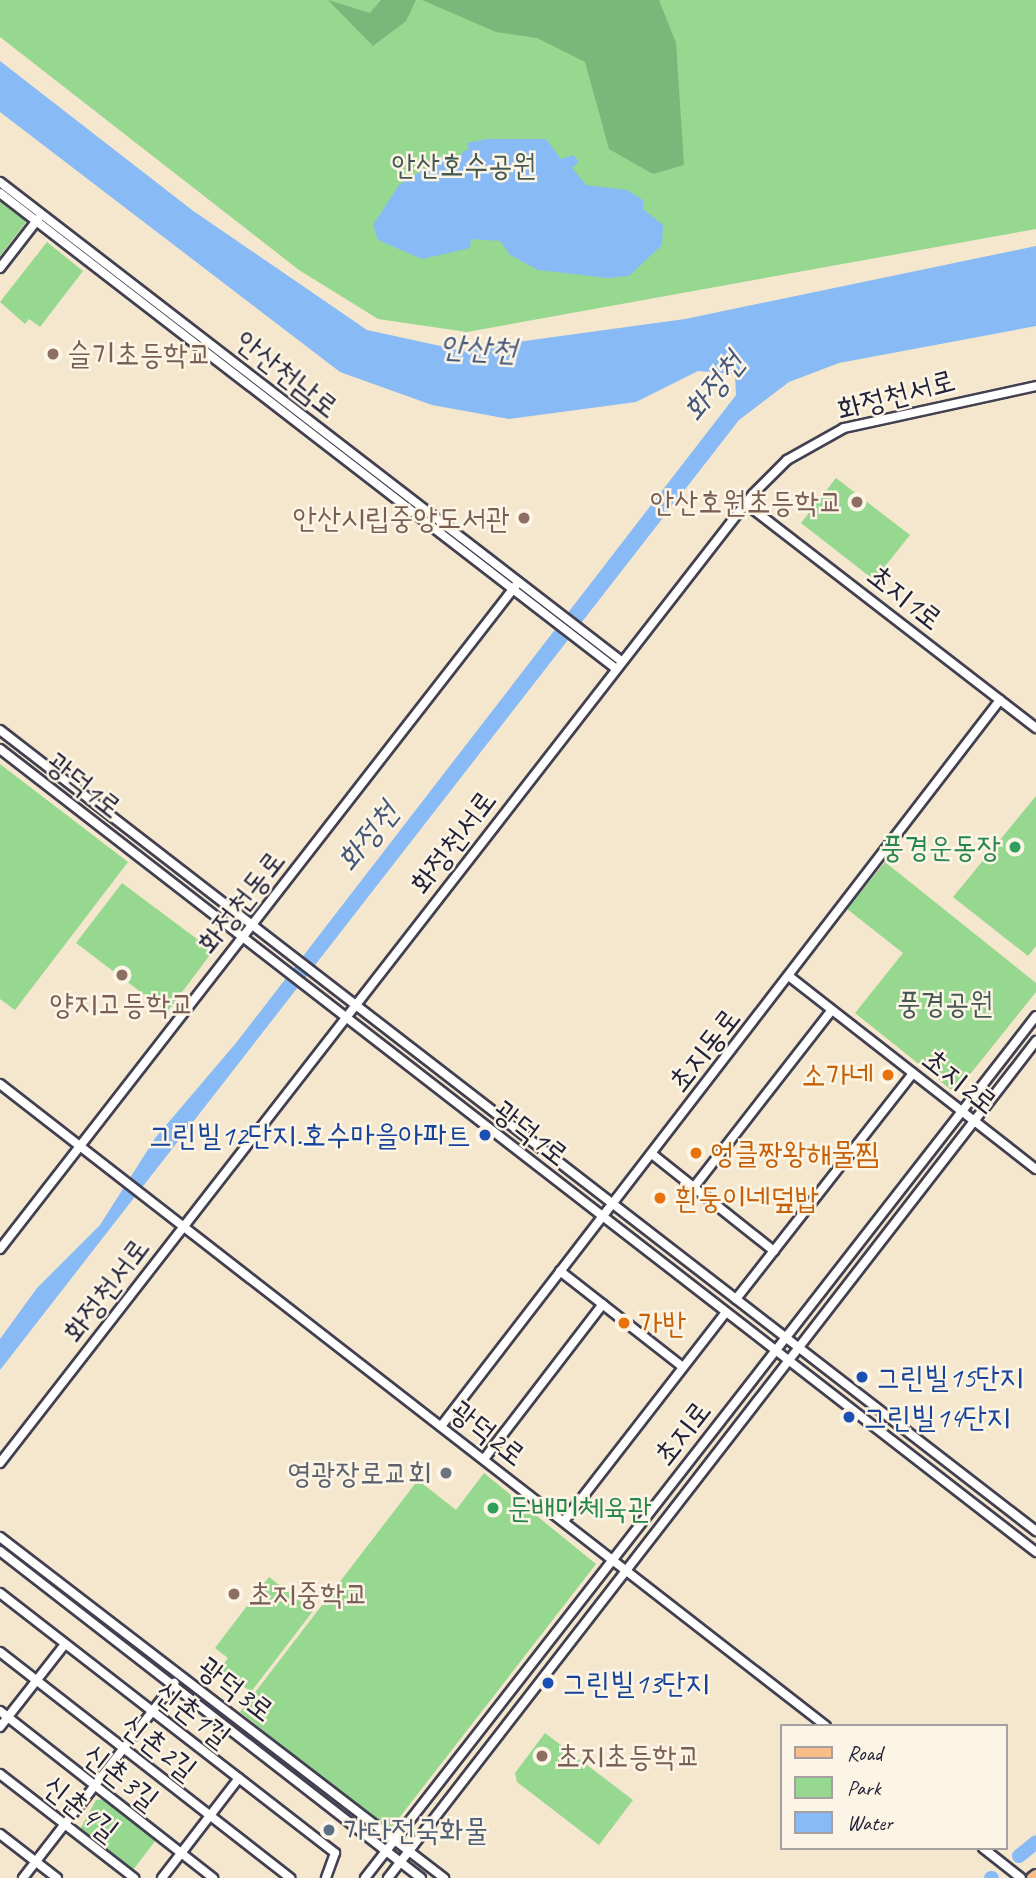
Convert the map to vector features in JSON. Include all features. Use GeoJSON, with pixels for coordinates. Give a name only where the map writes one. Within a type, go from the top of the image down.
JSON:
{"type":"FeatureCollection","features":[{"type":"Feature","properties":{"kind":"street","name":"안산천남로"},"geometry":{"type":"LineString","coordinates":[[0,182],[39,218],[591,644]]}},
{"type":"Feature","properties":{"kind":"street","name":"안산천남로"},"geometry":{"type":"LineString","coordinates":[[0,193],[39,218]]}},
{"type":"Feature","properties":{"kind":"street"},"geometry":{"type":"LineString","coordinates":[[0,268],[39,218]]}},
{"type":"Feature","properties":{"kind":"street","name":"화정천서로"},"geometry":{"type":"LineString","coordinates":[[0,1463],[620,660],[745,503],[788,460],[844,428],[1036,386]]}},
{"type":"Feature","properties":{"kind":"street","name":"초지1로"},"geometry":{"type":"LineString","coordinates":[[745,503],[1036,728]]}},
{"type":"Feature","properties":{"kind":"street","name":"화정천동로"},"geometry":{"type":"LineString","coordinates":[[0,1249],[515,587]]}},
{"type":"Feature","properties":{"kind":"street"},"geometry":{"type":"LineString","coordinates":[[591,644],[620,660]]}},
{"type":"Feature","properties":{"kind":"street"},"geometry":{"type":"LineString","coordinates":[[591,644],[615,668]]}},
{"type":"Feature","properties":{"kind":"street","name":"초지동로"},"geometry":{"type":"LineString","coordinates":[[442,1425],[790,977],[1000,700]]}},
{"type":"Feature","properties":{"kind":"street","name":"광덕1로"},"geometry":{"type":"LineString","coordinates":[[0,730],[278,948],[1036,1531]]}},
{"type":"Feature","properties":{"kind":"street","name":"광덕1로"},"geometry":{"type":"LineString","coordinates":[[0,749],[1036,1552]]}},
{"type":"Feature","properties":{"kind":"street","name":"초지2로"},"geometry":{"type":"LineString","coordinates":[[790,977],[1036,1169]]}},
{"type":"Feature","properties":{"kind":"street"},"geometry":{"type":"LineString","coordinates":[[694,1187],[832,1010]]}},
{"type":"Feature","properties":{"kind":"street","name":"초지로"},"geometry":{"type":"LineString","coordinates":[[365,1878],[1036,1016]]}},
{"type":"Feature","properties":{"kind":"street","name":"초지로"},"geometry":{"type":"LineString","coordinates":[[388,1878],[1036,1041]]}},
{"type":"Feature","properties":{"kind":"street"},"geometry":{"type":"LineString","coordinates":[[736,1300],[913,1073]]}},
{"type":"Feature","properties":{"kind":"street"},"geometry":{"type":"LineString","coordinates":[[0,1084],[80,1147]]}},
{"type":"Feature","properties":{"kind":"street","name":"광덕2로"},"geometry":{"type":"LineString","coordinates":[[80,1147],[155,1202],[823,1724]]}},
{"type":"Feature","properties":{"kind":"street"},"geometry":{"type":"LineString","coordinates":[[652,1154],[774,1251]]}},
{"type":"Feature","properties":{"kind":"street"},"geometry":{"type":"LineString","coordinates":[[560,1271],[683,1367]]}},
{"type":"Feature","properties":{"kind":"street"},"geometry":{"type":"LineString","coordinates":[[484,1459],[603,1304]]}},
{"type":"Feature","properties":{"kind":"street"},"geometry":{"type":"LineString","coordinates":[[564,1521],[726,1312]]}},
{"type":"Feature","properties":{"kind":"street","name":"광덕3로"},"geometry":{"type":"LineString","coordinates":[[0,1537],[444,1878]]}},
{"type":"Feature","properties":{"kind":"street","name":"광덕3로"},"geometry":{"type":"LineString","coordinates":[[0,1551],[421,1878]]}},
{"type":"Feature","properties":{"kind":"street","name":"신촌1길"},"geometry":{"type":"LineString","coordinates":[[0,1593],[335,1853],[326,1878]]}},
{"type":"Feature","properties":{"kind":"street"},"geometry":{"type":"LineString","coordinates":[[0,1727],[4,1714],[36,1681],[65,1644]]}},
{"type":"Feature","properties":{"kind":"street","name":"신촌2길"},"geometry":{"type":"LineString","coordinates":[[0,1652],[290,1878]]}},
{"type":"Feature","properties":{"kind":"street"},"geometry":{"type":"LineString","coordinates":[[23,1878],[180,1675]]}},
{"type":"Feature","properties":{"kind":"street","name":"신촌3길"},"geometry":{"type":"LineString","coordinates":[[4,1714],[213,1878]]}},
{"type":"Feature","properties":{"kind":"street","name":"신촌4길"},"geometry":{"type":"LineString","coordinates":[[0,1774],[134,1878]]}},
{"type":"Feature","properties":{"kind":"street"},"geometry":{"type":"LineString","coordinates":[[162,1878],[239,1778]]}},
{"type":"Feature","properties":{"kind":"street"},"geometry":{"type":"LineString","coordinates":[[0,1834],[57,1878]]}},
{"type":"Feature","properties":{"kind":"street"},"geometry":{"type":"LineString","coordinates":[[986,1850],[1021,1878]]}},
{"type":"Feature","properties":{"kind":"green space","name":"안산호수공원"},"geometry":{"type":"Polygon","coordinates":[[[0,0],[1036,0],[1036,229],[467,332],[378,319],[299,270],[0,37],[0,0]]]}},
{"type":"Feature","properties":{"kind":"green space"},"geometry":{"type":"Polygon","coordinates":[[[328,0],[370,13],[381,0],[416,0],[406,21],[373,46],[328,0]]]}},
{"type":"Feature","properties":{"kind":"green space"},"geometry":{"type":"Polygon","coordinates":[[[422,0],[659,0],[676,43],[684,165],[653,174],[609,149],[585,62],[537,38],[496,32],[422,0]]]}},
{"type":"Feature","properties":{"kind":"green space"},"geometry":{"type":"Polygon","coordinates":[[[0,201],[27,221],[0,256],[0,201]]]}},
{"type":"Feature","properties":{"kind":"green space"},"geometry":{"type":"Polygon","coordinates":[[[47,242],[83,271],[40,327],[29,319],[25,324],[0,302],[47,242]]]}},
{"type":"Feature","properties":{"kind":"green space"},"geometry":{"type":"Polygon","coordinates":[[[836,478],[910,535],[874,580],[801,523],[836,478]]]}},
{"type":"Feature","properties":{"kind":"green space"},"geometry":{"type":"Polygon","coordinates":[[[0,764],[128,862],[15,1010],[0,999],[0,764]]]}},
{"type":"Feature","properties":{"kind":"green space","name":"풍경운동장"},"geometry":{"type":"Polygon","coordinates":[[[1036,796],[1036,946],[1028,956],[953,897],[1036,796]]]}},
{"type":"Feature","properties":{"kind":"green space","name":"풍경공원"},"geometry":{"type":"Polygon","coordinates":[[[885,862],[1036,983],[1036,992],[955,1093],[855,1013],[903,953],[847,909],[885,862]]]}},
{"type":"Feature","properties":{"kind":"green space"},"geometry":{"type":"Polygon","coordinates":[[[122,883],[213,951],[167,1012],[76,943],[122,883]]]}},
{"type":"Feature","properties":{"kind":"green space"},"geometry":{"type":"Polygon","coordinates":[[[484,1473],[596,1564],[389,1831],[240,1712],[418,1480],[456,1510],[484,1473]]]}},
{"type":"Feature","properties":{"kind":"green space"},"geometry":{"type":"Polygon","coordinates":[[[269,1577],[313,1611],[251,1692],[220,1669],[228,1658],[215,1648],[269,1577]]]}},
{"type":"Feature","properties":{"kind":"green space"},"geometry":{"type":"Polygon","coordinates":[[[545,1733],[633,1800],[599,1845],[517,1782],[515,1773],[545,1733]]]}},
{"type":"Feature","properties":{"kind":"green space"},"geometry":{"type":"Polygon","coordinates":[[[104,1799],[156,1840],[133,1870],[80,1829],[96,1800],[104,1799]]]}},
{"type":"Feature","properties":{"kind":"water","name":"안산천"},"geometry":{"type":"Polygon","coordinates":[[[0,61],[192,210],[367,330],[459,350],[685,319],[1036,246],[1036,326],[839,363],[789,382],[739,420],[0,1370],[0,1339],[37,1288],[100,1225],[156,1137],[236,1043],[736,395],[735,374],[698,371],[636,402],[509,419],[432,405],[340,372],[0,112],[0,61]]]}},
{"type":"Feature","properties":{"kind":"water"},"geometry":{"type":"Polygon","coordinates":[[[487,139],[546,139],[561,159],[573,155],[579,162],[572,168],[586,185],[627,190],[643,200],[643,209],[663,225],[662,245],[629,276],[607,278],[538,270],[510,255],[500,241],[471,239],[470,248],[422,259],[378,240],[373,225],[399,185],[444,157],[453,160],[469,148],[467,143],[487,139]]]}},
{"type":"Feature","properties":{"kind":"waterway"},"geometry":{"type":"LineString","coordinates":[[1019,1856],[1036,1842]]}},
{"type":"Feature","properties":{"kind":"place","name":"슬기초등학교"},"geometry":{"type":"Point","coordinates":[53,354]}},
{"type":"Feature","properties":{"kind":"place","name":"안산호원초등학교"},"geometry":{"type":"Point","coordinates":[857,502]}},
{"type":"Feature","properties":{"kind":"place","name":"안산시립중앙도서관"},"geometry":{"type":"Point","coordinates":[524,518]}},
{"type":"Feature","properties":{"kind":"place","name":"풍경운동장"},"geometry":{"type":"Point","coordinates":[1015,847]}},
{"type":"Feature","properties":{"kind":"place","name":"양지고등학교"},"geometry":{"type":"Point","coordinates":[122,975]}},
{"type":"Feature","properties":{"kind":"place","name":"소가네"},"geometry":{"type":"Point","coordinates":[888,1075]}},
{"type":"Feature","properties":{"kind":"place","name":"그린빌12단지.호수마을아파트"},"geometry":{"type":"Point","coordinates":[485,1135]}},
{"type":"Feature","properties":{"kind":"place","name":"엉클짱왕해물찜"},"geometry":{"type":"Point","coordinates":[696,1153]}},
{"type":"Feature","properties":{"kind":"place","name":"흰둥이네덮밥"},"geometry":{"type":"Point","coordinates":[660,1198]}},
{"type":"Feature","properties":{"kind":"place","name":"가반"},"geometry":{"type":"Point","coordinates":[624,1323]}},
{"type":"Feature","properties":{"kind":"place","name":"그린빌15단지"},"geometry":{"type":"Point","coordinates":[862,1377]}},
{"type":"Feature","properties":{"kind":"place","name":"그린빌14단지"},"geometry":{"type":"Point","coordinates":[849,1417]}},
{"type":"Feature","properties":{"kind":"place","name":"영광장로교회"},"geometry":{"type":"Point","coordinates":[446,1473]}},
{"type":"Feature","properties":{"kind":"place","name":"둔배미체육관"},"geometry":{"type":"Point","coordinates":[493,1508]}},
{"type":"Feature","properties":{"kind":"place","name":"초지중학교"},"geometry":{"type":"Point","coordinates":[234,1594]}},
{"type":"Feature","properties":{"kind":"place","name":"그린빌13단지"},"geometry":{"type":"Point","coordinates":[548,1683]}},
{"type":"Feature","properties":{"kind":"place","name":"초지초등학교"},"geometry":{"type":"Point","coordinates":[542,1756]}},
{"type":"Feature","properties":{"kind":"place","name":"가다전국화물"},"geometry":{"type":"Point","coordinates":[329,1830]}},
{"type":"Feature","properties":{"kind":"water label","name":"화정천"},"geometry":{"type":"Point","coordinates":[714,387]}},
{"type":"Feature","properties":{"kind":"water label","name":"화정천"},"geometry":{"type":"Point","coordinates":[368,837]}}]}
